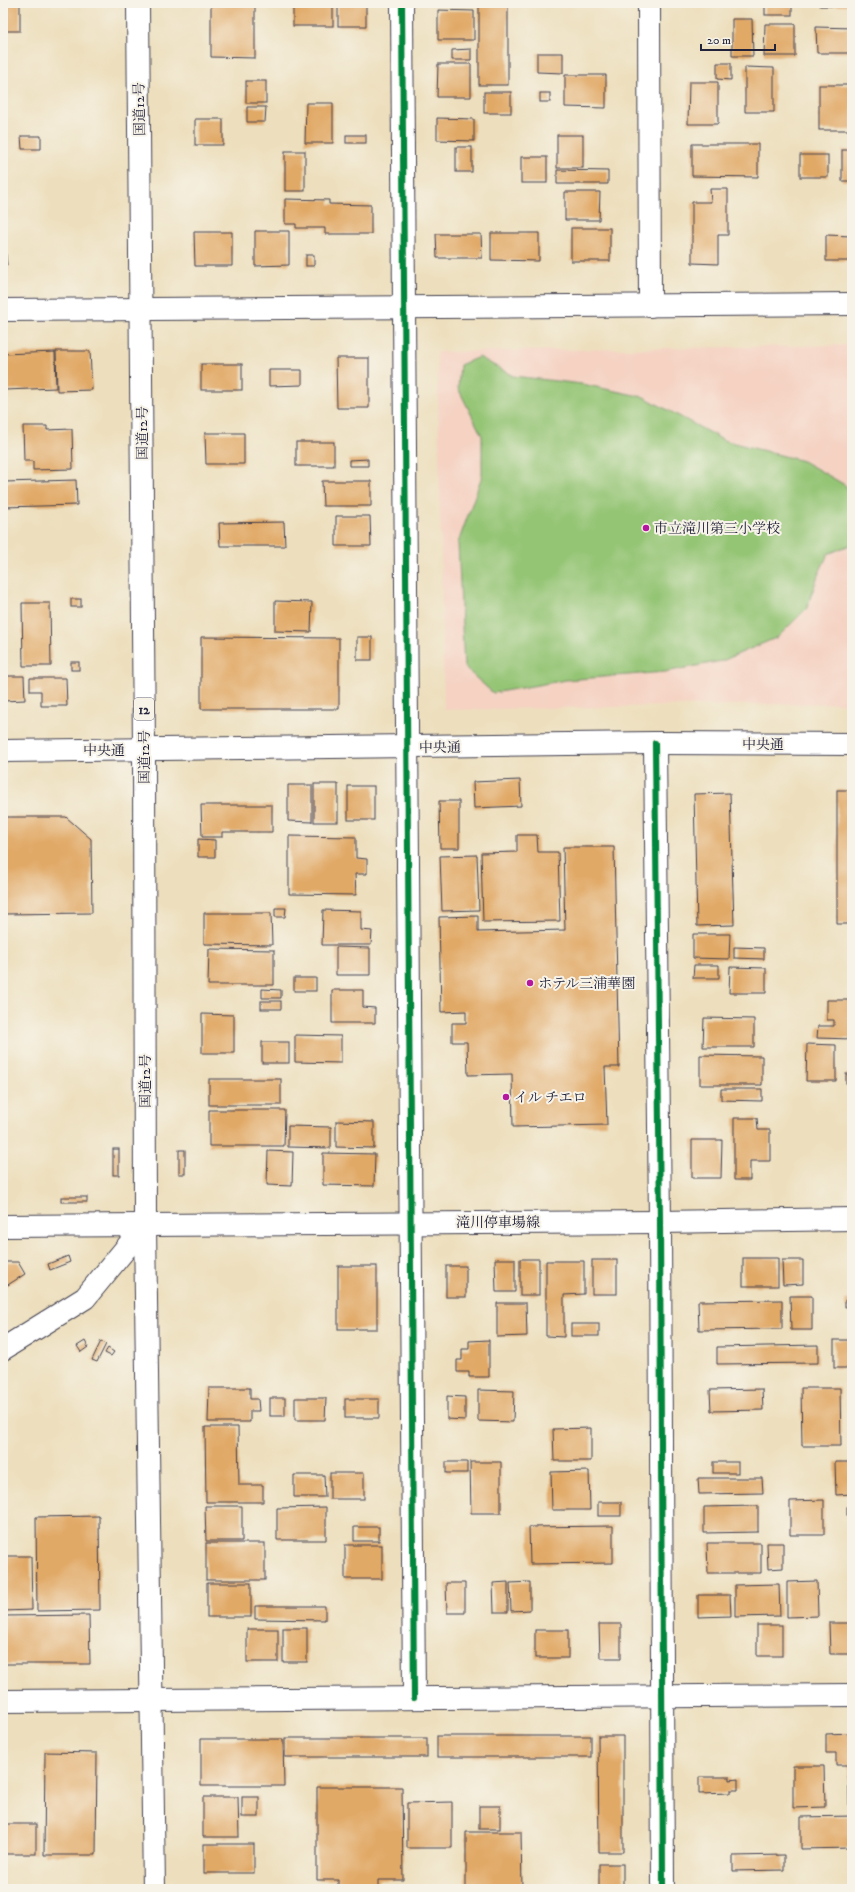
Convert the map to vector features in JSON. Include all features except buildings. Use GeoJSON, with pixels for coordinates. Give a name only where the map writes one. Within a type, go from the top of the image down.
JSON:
{"type":"FeatureCollection","features":[{"type":"Feature","properties":{"kind":"main road","name":"国道12号"},"geometry":{"type":"LineString","coordinates":[[138,3],[144,750],[145,1225],[153,1701],[154,1889]]}},
{"type":"Feature","properties":{"kind":"main road"},"geometry":{"type":"LineString","coordinates":[[402,3],[412,1222],[414,1698]]}},
{"type":"Feature","properties":{"kind":"main road"},"geometry":{"type":"LineString","coordinates":[[649,3],[650,306]]}},
{"type":"Feature","properties":{"kind":"main road"},"geometry":{"type":"LineString","coordinates":[[3,310],[852,304]]}},
{"type":"Feature","properties":{"kind":"main road"},"geometry":{"type":"LineString","coordinates":[[655,743],[660,1222],[663,1889]]}},
{"type":"Feature","properties":{"kind":"main road","name":"中央通"},"geometry":{"type":"LineString","coordinates":[[3,751],[655,743],[852,744]]}},
{"type":"Feature","properties":{"kind":"main road","name":"滝川停車場線"},"geometry":{"type":"LineString","coordinates":[[3,1226],[412,1222],[660,1222],[852,1219]]}},
{"type":"Feature","properties":{"kind":"main road"},"geometry":{"type":"LineString","coordinates":[[3,1349],[85,1298],[145,1225]]}},
{"type":"Feature","properties":{"kind":"main road"},"geometry":{"type":"LineString","coordinates":[[3,1702],[852,1694]]}},
{"type":"Feature","properties":{"kind":"shaded area","name":"市立滝川第三小学校"},"geometry":{"type":"Polygon","coordinates":[[[852,345],[852,703],[444,710],[437,352],[852,345]]]}},
{"type":"Feature","properties":{"kind":"green space","name":"市立滝川第三小学校"},"geometry":{"type":"Polygon","coordinates":[[[479,357],[513,376],[582,384],[644,397],[723,440],[803,461],[845,485],[852,494],[852,544],[828,554],[818,575],[807,608],[778,637],[722,661],[665,672],[566,680],[493,693],[464,667],[458,543],[482,476],[482,436],[458,388],[460,365],[479,357]]]}},
{"type":"Feature","properties":{"kind":"cycle path"},"geometry":{"type":"LineString","coordinates":[[402,3],[414,1698]]}},
{"type":"Feature","properties":{"kind":"cycle path"},"geometry":{"type":"LineString","coordinates":[[655,743],[660,1222],[663,1889]]}},
{"type":"Feature","properties":{"kind":"place","name":"市立滝川第三小学校"},"geometry":{"type":"Point","coordinates":[646,528]}},
{"type":"Feature","properties":{"kind":"place","name":"ホテル三浦華園"},"geometry":{"type":"Point","coordinates":[530,983]}},
{"type":"Feature","properties":{"kind":"place","name":"イル チエロ"},"geometry":{"type":"Point","coordinates":[506,1097]}}]}
